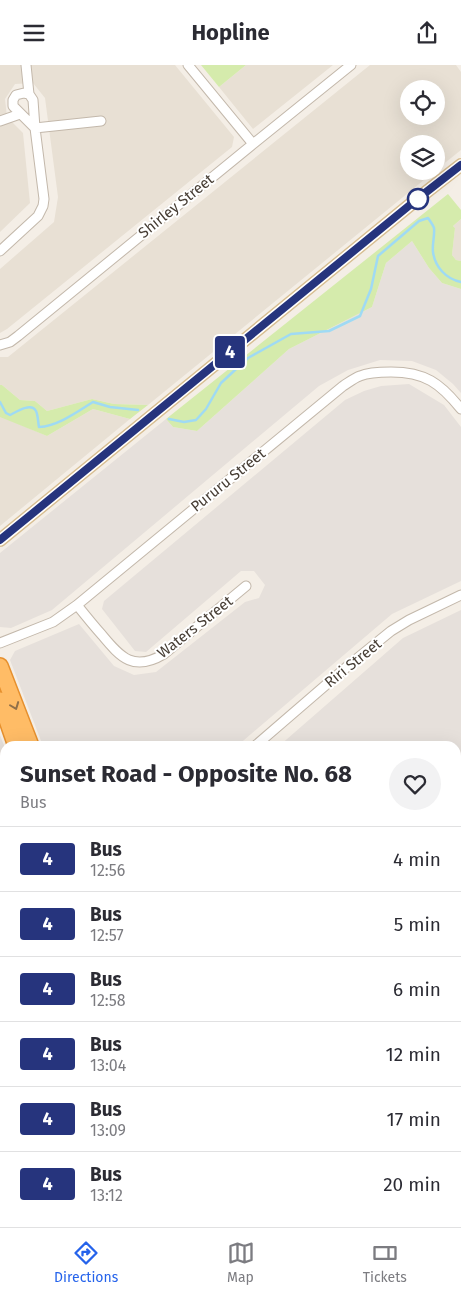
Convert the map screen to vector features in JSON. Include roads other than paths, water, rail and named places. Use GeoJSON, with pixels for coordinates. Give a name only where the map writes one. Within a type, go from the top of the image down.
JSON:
{"type":"FeatureCollection","features":[{"type":"Feature","properties":{"kind":"highway"},"geometry":{"type":"LineString","coordinates":[[0,666],[29,741]]}},
{"type":"Feature","properties":{"kind":"highway"},"geometry":{"type":"LineString","coordinates":[[0,700],[14,741]]}},
{"type":"Feature","properties":{"kind":"main road"},"geometry":{"type":"LineString","coordinates":[[0,540],[461,165]]}},
{"type":"Feature","properties":{"kind":"street"},"geometry":{"type":"LineString","coordinates":[[0,251],[38,215],[43,206],[44,199],[35,128],[35,112],[33,100],[29,95],[26,65]]}},
{"type":"Feature","properties":{"kind":"street"},"geometry":{"type":"LineString","coordinates":[[188,65],[253,144]]}},
{"type":"Feature","properties":{"kind":"street","name":"Shirley Street"},"geometry":{"type":"LineString","coordinates":[[0,345],[10,342],[18,336],[352,65]]}},
{"type":"Feature","properties":{"kind":"street"},"geometry":{"type":"LineString","coordinates":[[29,95],[24,93],[16,95],[13,100],[13,106],[35,128],[101,121]]}},
{"type":"Feature","properties":{"kind":"street"},"geometry":{"type":"LineString","coordinates":[[0,121],[20,114]]}},
{"type":"Feature","properties":{"kind":"street","name":"Pururu Street"},"geometry":{"type":"LineString","coordinates":[[0,643],[53,622],[77,605],[343,386],[360,376],[378,372],[403,372],[423,376],[437,384],[451,396],[461,409]]}},
{"type":"Feature","properties":{"kind":"street","name":"Waters Street"},"geometry":{"type":"LineString","coordinates":[[77,605],[116,651],[126,659],[144,662],[164,653],[246,586]]}},
{"type":"Feature","properties":{"kind":"street","name":"Riri Street"},"geometry":{"type":"LineString","coordinates":[[261,741],[349,665],[392,631],[409,620],[461,595]]}},
{"type":"Feature","properties":{"kind":"waterway"},"geometry":{"type":"LineString","coordinates":[[169,419],[184,422],[196,420],[206,409],[221,383],[248,358],[291,334],[329,331],[360,316],[371,289],[378,256],[419,221],[428,218],[434,227],[433,252],[436,263],[446,275],[461,282]]}},
{"type":"Feature","properties":{"kind":"waterway"},"geometry":{"type":"LineString","coordinates":[[0,402],[6,413],[10,415],[23,409],[34,408],[37,413],[39,427],[60,421],[93,402],[110,407],[138,410]]}}]}
